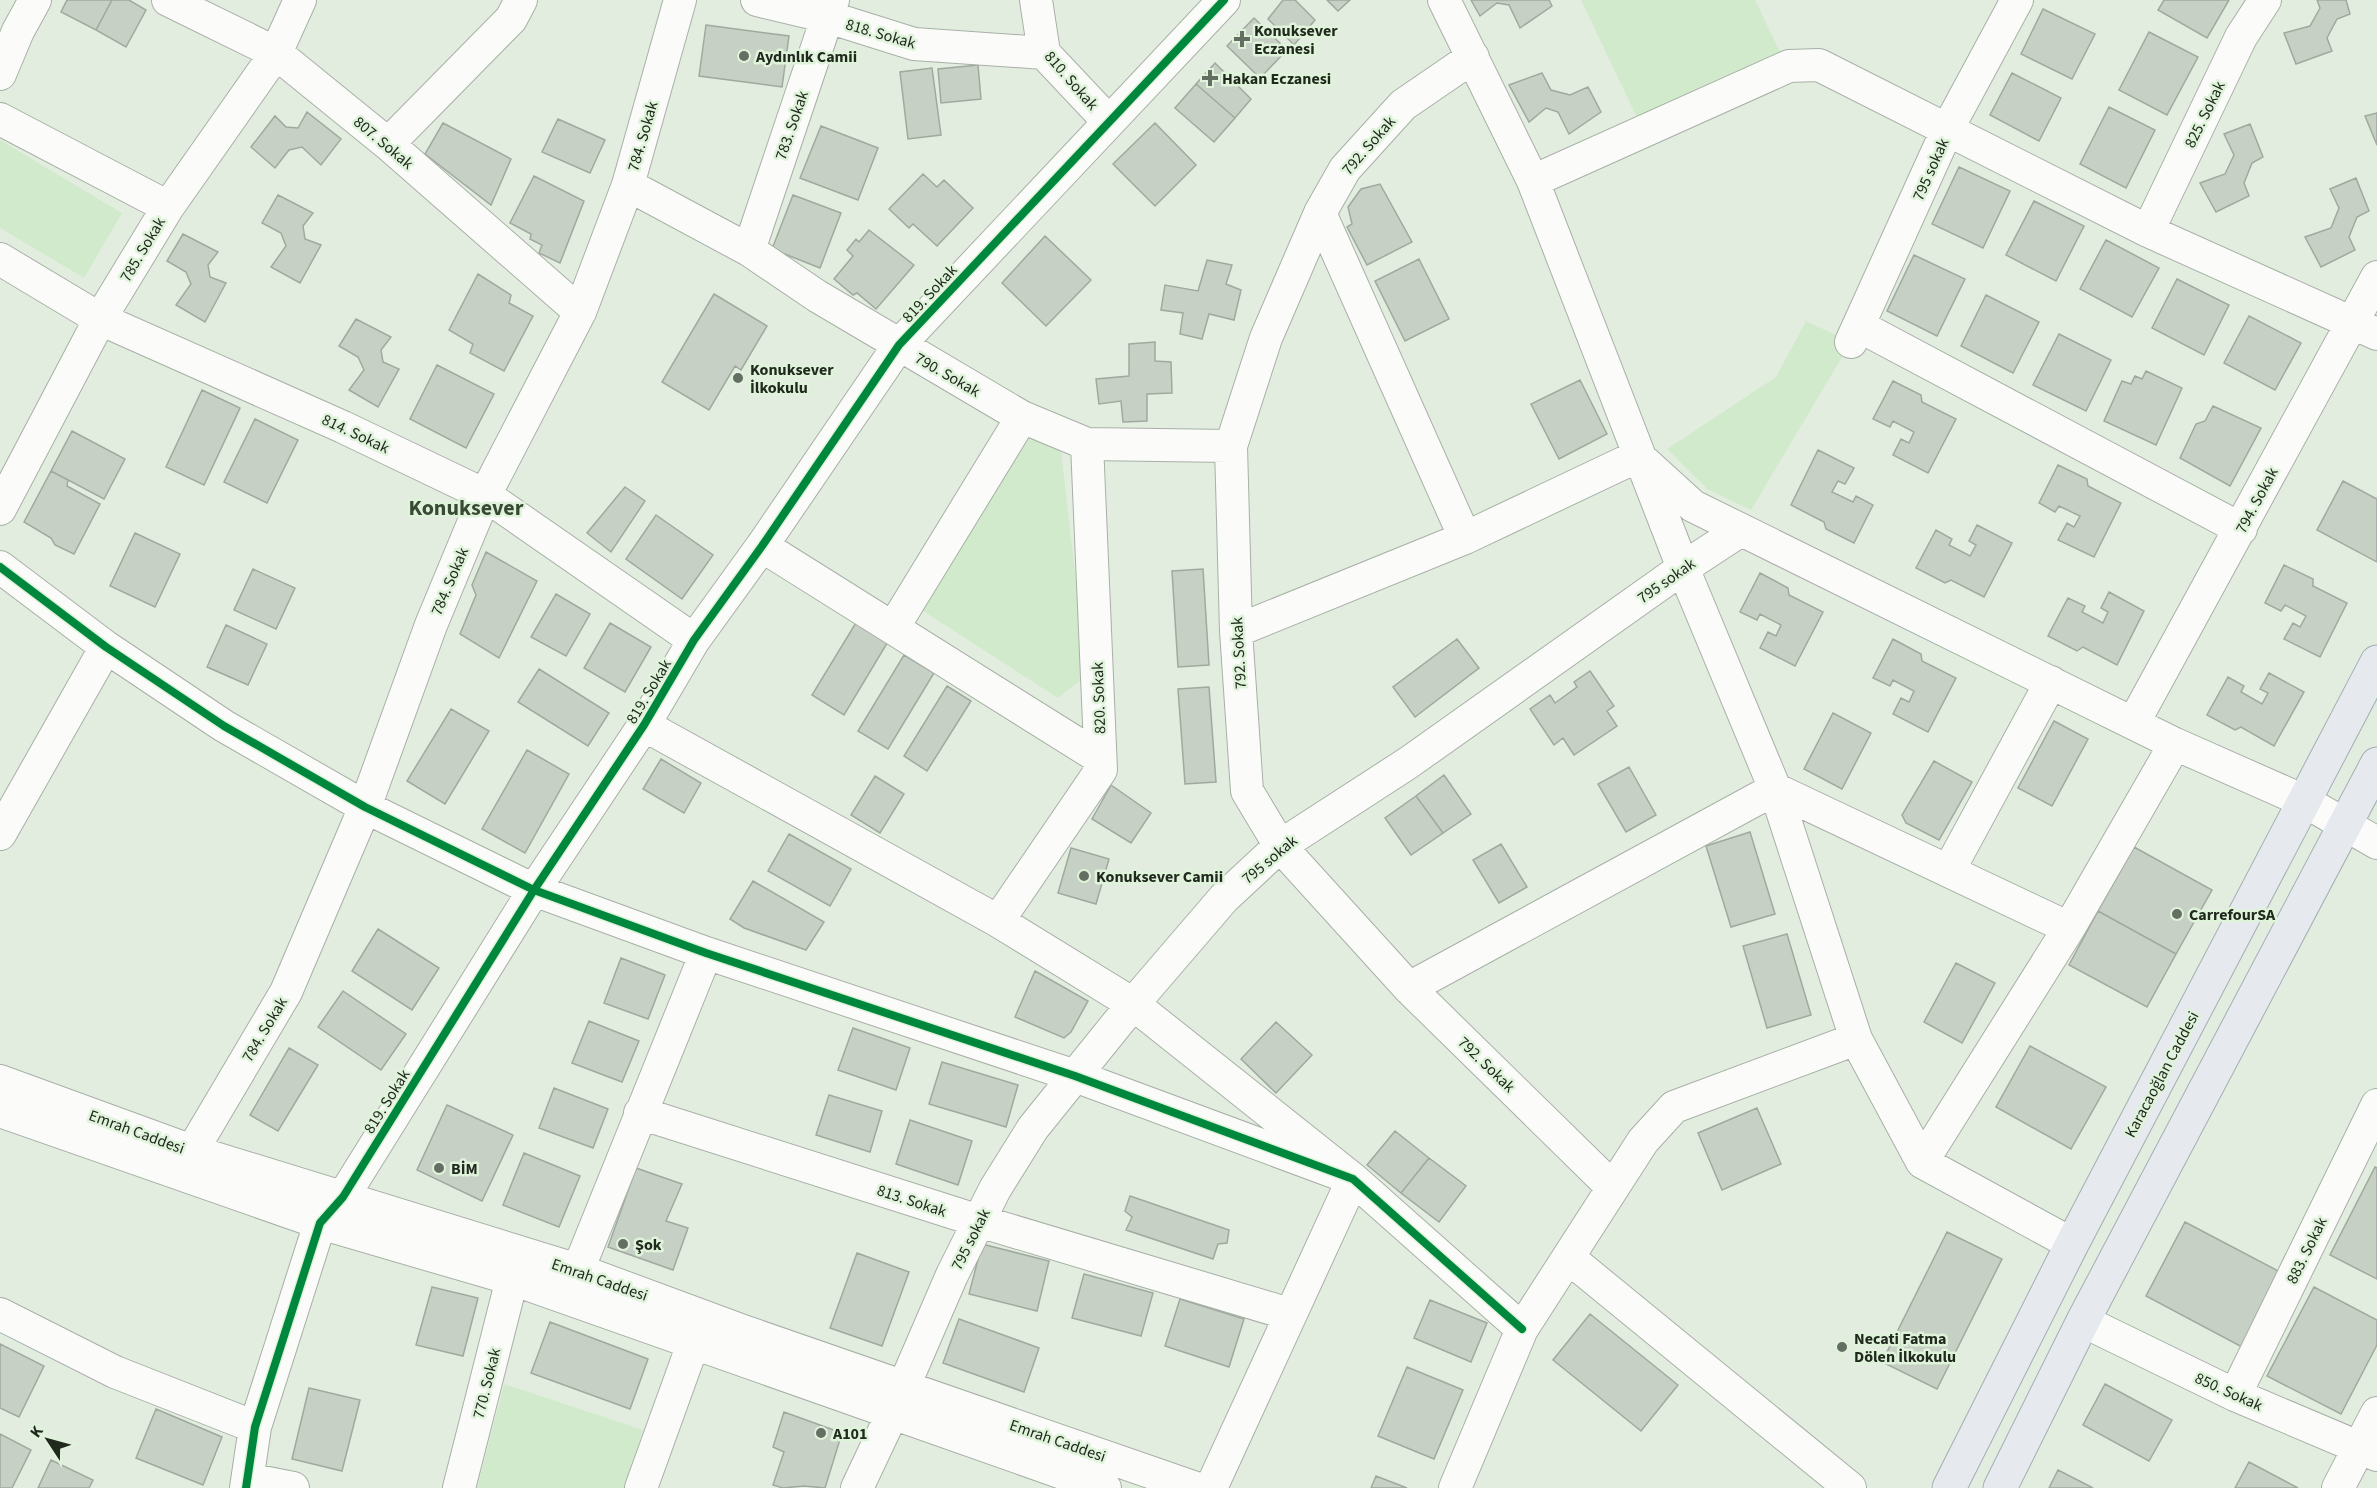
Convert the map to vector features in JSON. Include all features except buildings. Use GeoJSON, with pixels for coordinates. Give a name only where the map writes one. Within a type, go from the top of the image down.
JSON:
{"type":"FeatureCollection","features":[{"type":"Feature","properties":{"kind":"main road","name":"Karacaoğlan Caddesi"},"geometry":{"type":"LineString","coordinates":[[1949,1488],[2072,1244],[2377,662]]}},
{"type":"Feature","properties":{"kind":"main road"},"geometry":{"type":"LineString","coordinates":[[2000,1488],[2083,1321],[2377,765]]}},
{"type":"Feature","properties":{"kind":"street"},"geometry":{"type":"LineString","coordinates":[[0,74],[9,26],[35,0]]}},
{"type":"Feature","properties":{"kind":"street","name":"807. Sokak"},"geometry":{"type":"LineString","coordinates":[[168,0],[276,52],[388,144],[580,312]]}},
{"type":"Feature","properties":{"kind":"street","name":"785. Sokak"},"geometry":{"type":"LineString","coordinates":[[0,509],[100,319],[168,207],[276,52],[300,0]]}},
{"type":"Feature","properties":{"kind":"street"},"geometry":{"type":"LineString","coordinates":[[388,144],[511,19],[520,0]]}},
{"type":"Feature","properties":{"kind":"street","name":"784. Sokak"},"geometry":{"type":"LineString","coordinates":[[192,1151],[286,992],[365,807],[431,625],[485,495],[580,312],[628,185],[680,0]]}},
{"type":"Feature","properties":{"kind":"street","name":"818. Sokak"},"geometry":{"type":"LineString","coordinates":[[757,0],[830,9],[914,44],[1044,52]]}},
{"type":"Feature","properties":{"kind":"street","name":"810. Sokak"},"geometry":{"type":"LineString","coordinates":[[1036,0],[1044,52],[1109,122]]}},
{"type":"Feature","properties":{"kind":"street","name":"819. Sokak"},"geometry":{"type":"LineString","coordinates":[[247,1483],[255,1427],[320,1223],[343,1197],[534,890],[644,725],[694,640],[762,546],[899,345],[1224,0]]}},
{"type":"Feature","properties":{"kind":"street"},"geometry":{"type":"LineString","coordinates":[[1444,0],[1533,181],[1638,456],[1775,789],[1856,1039],[1922,1162],[2072,1244]]}},
{"type":"Feature","properties":{"kind":"street","name":"795 sokak"},"geometry":{"type":"LineString","coordinates":[[2016,0],[1948,128],[1855,334],[2241,529]]}},
{"type":"Feature","properties":{"kind":"street","name":"825. Sokak"},"geometry":{"type":"LineString","coordinates":[[2148,231],[2241,37],[2265,0]]}},
{"type":"Feature","properties":{"kind":"street","name":"783. Sokak"},"geometry":{"type":"LineString","coordinates":[[749,250],[830,9]]}},
{"type":"Feature","properties":{"kind":"street","name":"792. Sokak"},"geometry":{"type":"LineString","coordinates":[[1473,57],[1402,105],[1345,169],[1320,213],[1266,338],[1232,446],[1236,631],[1247,791],[1280,846],[1409,988],[1612,1187]]}},
{"type":"Feature","properties":{"kind":"street"},"geometry":{"type":"LineString","coordinates":[[1533,181],[1789,66],[1819,65],[1948,128],[2148,231],[2365,328]]}},
{"type":"Feature","properties":{"kind":"street"},"geometry":{"type":"LineString","coordinates":[[0,119],[168,207]]}},
{"type":"Feature","properties":{"kind":"street","name":"790. Sokak"},"geometry":{"type":"LineString","coordinates":[[628,185],[749,250],[817,296],[1022,417],[1087,444],[1232,446]]}},
{"type":"Feature","properties":{"kind":"street"},"geometry":{"type":"LineString","coordinates":[[1320,213],[1465,538]]}},
{"type":"Feature","properties":{"kind":"street","name":"814. Sokak"},"geometry":{"type":"LineString","coordinates":[[0,259],[100,319],[343,427],[485,495],[694,640]]}},
{"type":"Feature","properties":{"kind":"street","name":"794. Sokak"},"geometry":{"type":"LineString","coordinates":[[2134,722],[2241,529],[2365,328],[2377,277]]}},
{"type":"Feature","properties":{"kind":"street"},"geometry":{"type":"LineString","coordinates":[[893,628],[1022,417]]}},
{"type":"Feature","properties":{"kind":"street","name":"820. Sokak"},"geometry":{"type":"LineString","coordinates":[[998,921],[1101,770],[1087,444]]}},
{"type":"Feature","properties":{"kind":"street"},"geometry":{"type":"LineString","coordinates":[[1638,456],[1693,506],[2175,744],[2304,801],[2377,843]]}},
{"type":"Feature","properties":{"kind":"street"},"geometry":{"type":"LineString","coordinates":[[1236,631],[1465,538],[1638,456]]}},
{"type":"Feature","properties":{"kind":"street","name":"795 sokak"},"geometry":{"type":"LineString","coordinates":[[857,1488],[898,1400],[951,1275],[979,1221],[1034,1128],[1132,1004],[1224,898],[1280,846],[1408,763],[1683,568],[1741,530]]}},
{"type":"Feature","properties":{"kind":"street"},"geometry":{"type":"LineString","coordinates":[[762,546],[1100,758]]}},
{"type":"Feature","properties":{"kind":"street"},"geometry":{"type":"LineString","coordinates":[[0,567],[106,647],[224,726],[365,807],[534,890],[706,953],[1075,1076],[1353,1179]]}},
{"type":"Feature","properties":{"kind":"street"},"geometry":{"type":"LineString","coordinates":[[5,813],[106,647]]}},
{"type":"Feature","properties":{"kind":"street"},"geometry":{"type":"LineString","coordinates":[[1949,870],[2051,682]]}},
{"type":"Feature","properties":{"kind":"street"},"geometry":{"type":"LineString","coordinates":[[644,725],[998,921],[1132,1004],[1353,1179],[1522,1329]]}},
{"type":"Feature","properties":{"kind":"street"},"geometry":{"type":"LineString","coordinates":[[1922,1162],[2069,928],[2175,744]]}},
{"type":"Feature","properties":{"kind":"street"},"geometry":{"type":"LineString","coordinates":[[1775,789],[2069,928]]}},
{"type":"Feature","properties":{"kind":"street"},"geometry":{"type":"LineString","coordinates":[[1409,988],[1775,789]]}},
{"type":"Feature","properties":{"kind":"street"},"geometry":{"type":"LineString","coordinates":[[578,1270],[706,953]]}},
{"type":"Feature","properties":{"kind":"street"},"geometry":{"type":"LineString","coordinates":[[1455,1488],[1522,1329],[1643,1141],[1674,1107],[1856,1039]]}},
{"type":"Feature","properties":{"kind":"street","name":"Emrah Caddesi"},"geometry":{"type":"LineString","coordinates":[[0,1081],[192,1151],[578,1270],[743,1332],[1105,1488]]}},
{"type":"Feature","properties":{"kind":"street","name":"Emrah Caddesi"},"geometry":{"type":"LineString","coordinates":[[0,1111],[320,1223],[512,1279],[693,1344],[898,1400],[1196,1488]]}},
{"type":"Feature","properties":{"kind":"street","name":"813. Sokak"},"geometry":{"type":"LineString","coordinates":[[640,1113],[979,1221],[1289,1314]]}},
{"type":"Feature","properties":{"kind":"street","name":"883. Sokak"},"geometry":{"type":"LineString","coordinates":[[2235,1395],[2374,1121]]}},
{"type":"Feature","properties":{"kind":"street"},"geometry":{"type":"LineString","coordinates":[[1211,1488],[1353,1179]]}},
{"type":"Feature","properties":{"kind":"street"},"geometry":{"type":"LineString","coordinates":[[1569,1258],[1850,1488]]}},
{"type":"Feature","properties":{"kind":"street","name":"770. Sokak"},"geometry":{"type":"LineString","coordinates":[[459,1488],[512,1279]]}},
{"type":"Feature","properties":{"kind":"street"},"geometry":{"type":"LineString","coordinates":[[0,1314],[115,1372],[255,1427]]}},
{"type":"Feature","properties":{"kind":"street","name":"850. Sokak"},"geometry":{"type":"LineString","coordinates":[[2083,1321],[2235,1395],[2368,1450]]}},
{"type":"Feature","properties":{"kind":"street"},"geometry":{"type":"LineString","coordinates":[[641,1488],[693,1344]]}},
{"type":"Feature","properties":{"kind":"street"},"geometry":{"type":"LineString","coordinates":[[2338,1488],[2368,1450],[2377,1413]]}},
{"type":"Feature","properties":{"kind":"street"},"geometry":{"type":"LineString","coordinates":[[247,1483],[292,1488]]}},
{"type":"Feature","properties":{"kind":"green space"},"geometry":{"type":"Polygon","coordinates":[[[1581,0],[1755,0],[1781,54],[1639,122],[1581,0]]]}},
{"type":"Feature","properties":{"kind":"green space"},"geometry":{"type":"Polygon","coordinates":[[[0,140],[122,213],[84,278],[0,228],[0,140]]]}},
{"type":"Feature","properties":{"kind":"green space"},"geometry":{"type":"Polygon","coordinates":[[[1806,321],[1851,342],[1751,510],[1707,489],[1667,449],[1776,377],[1806,321]]]}},
{"type":"Feature","properties":{"kind":"green space"},"geometry":{"type":"Polygon","coordinates":[[[1032,434],[1061,451],[1087,675],[1058,698],[920,609],[1032,434]]]}},
{"type":"Feature","properties":{"kind":"green space"},"geometry":{"type":"Polygon","coordinates":[[[504,1384],[643,1430],[624,1488],[477,1488],[504,1384]]]}},
{"type":"Feature","properties":{"kind":"cycle path"},"geometry":{"type":"LineString","coordinates":[[246,1488],[255,1427],[320,1223],[343,1197],[534,890],[644,725],[694,640],[762,546],[899,345],[1224,0]]}},
{"type":"Feature","properties":{"kind":"cycle path"},"geometry":{"type":"LineString","coordinates":[[0,567],[106,647],[224,726],[365,807],[534,890],[706,953],[1075,1076],[1353,1179],[1522,1329]]}},
{"type":"Feature","properties":{"kind":"place","name":"Konuksever Eczanesi"},"geometry":{"type":"Point","coordinates":[1242,39]}},
{"type":"Feature","properties":{"kind":"place","name":"Aydınlık Camii"},"geometry":{"type":"Point","coordinates":[744,56]}},
{"type":"Feature","properties":{"kind":"place","name":"Hakan Eczanesi"},"geometry":{"type":"Point","coordinates":[1210,78]}},
{"type":"Feature","properties":{"kind":"place","name":"Konuksever İlkokulu"},"geometry":{"type":"Point","coordinates":[738,378]}},
{"type":"Feature","properties":{"kind":"place","name":"Konuksever Camii"},"geometry":{"type":"Point","coordinates":[1084,876]}},
{"type":"Feature","properties":{"kind":"place","name":"CarrefourSA"},"geometry":{"type":"Point","coordinates":[2177,914]}},
{"type":"Feature","properties":{"kind":"place","name":"BİM"},"geometry":{"type":"Point","coordinates":[439,1168]}},
{"type":"Feature","properties":{"kind":"place","name":"Şok"},"geometry":{"type":"Point","coordinates":[623,1244]}},
{"type":"Feature","properties":{"kind":"place","name":"Necati Fatma Dölen İlkokulu"},"geometry":{"type":"Point","coordinates":[1842,1347]}},
{"type":"Feature","properties":{"kind":"place","name":"A101"},"geometry":{"type":"Point","coordinates":[821,1433]}},
{"type":"Feature","properties":{"kind":"district","name":"Konuksever"},"geometry":{"type":"Point","coordinates":[466,507]}}]}
